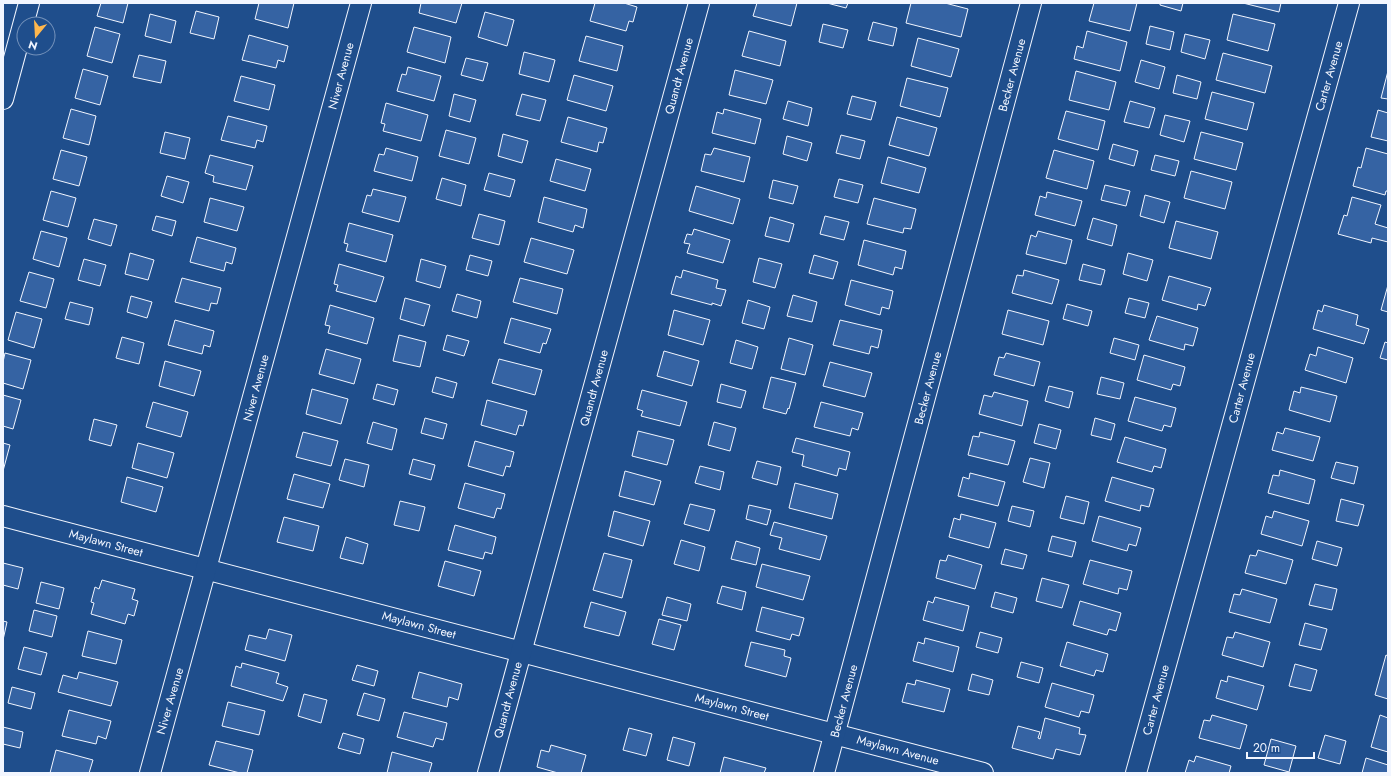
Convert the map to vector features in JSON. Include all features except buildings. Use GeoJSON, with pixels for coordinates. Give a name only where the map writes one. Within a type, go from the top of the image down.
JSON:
{"type":"FeatureCollection","features":[{"type":"Feature","properties":{"kind":"street"},"geometry":{"type":"LineString","coordinates":[[3,100],[29,3]]}},
{"type":"Feature","properties":{"kind":"street","name":"Niver Avenue"},"geometry":{"type":"LineString","coordinates":[[150,773],[361,3]]}},
{"type":"Feature","properties":{"kind":"street","name":"Quandt Avenue"},"geometry":{"type":"LineString","coordinates":[[488,773],[699,3]]}},
{"type":"Feature","properties":{"kind":"street","name":"Becker Avenue"},"geometry":{"type":"LineString","coordinates":[[824,773],[1031,3]]}},
{"type":"Feature","properties":{"kind":"street","name":"Carter Avenue"},"geometry":{"type":"LineString","coordinates":[[1136,773],[1349,3]]}},
{"type":"Feature","properties":{"kind":"street","name":"Maylawn Street"},"geometry":{"type":"LineString","coordinates":[[3,516],[835,734]]}},
{"type":"Feature","properties":{"kind":"street","name":"Maylawn Avenue"},"geometry":{"type":"LineString","coordinates":[[835,734],[984,773]]}}]}
